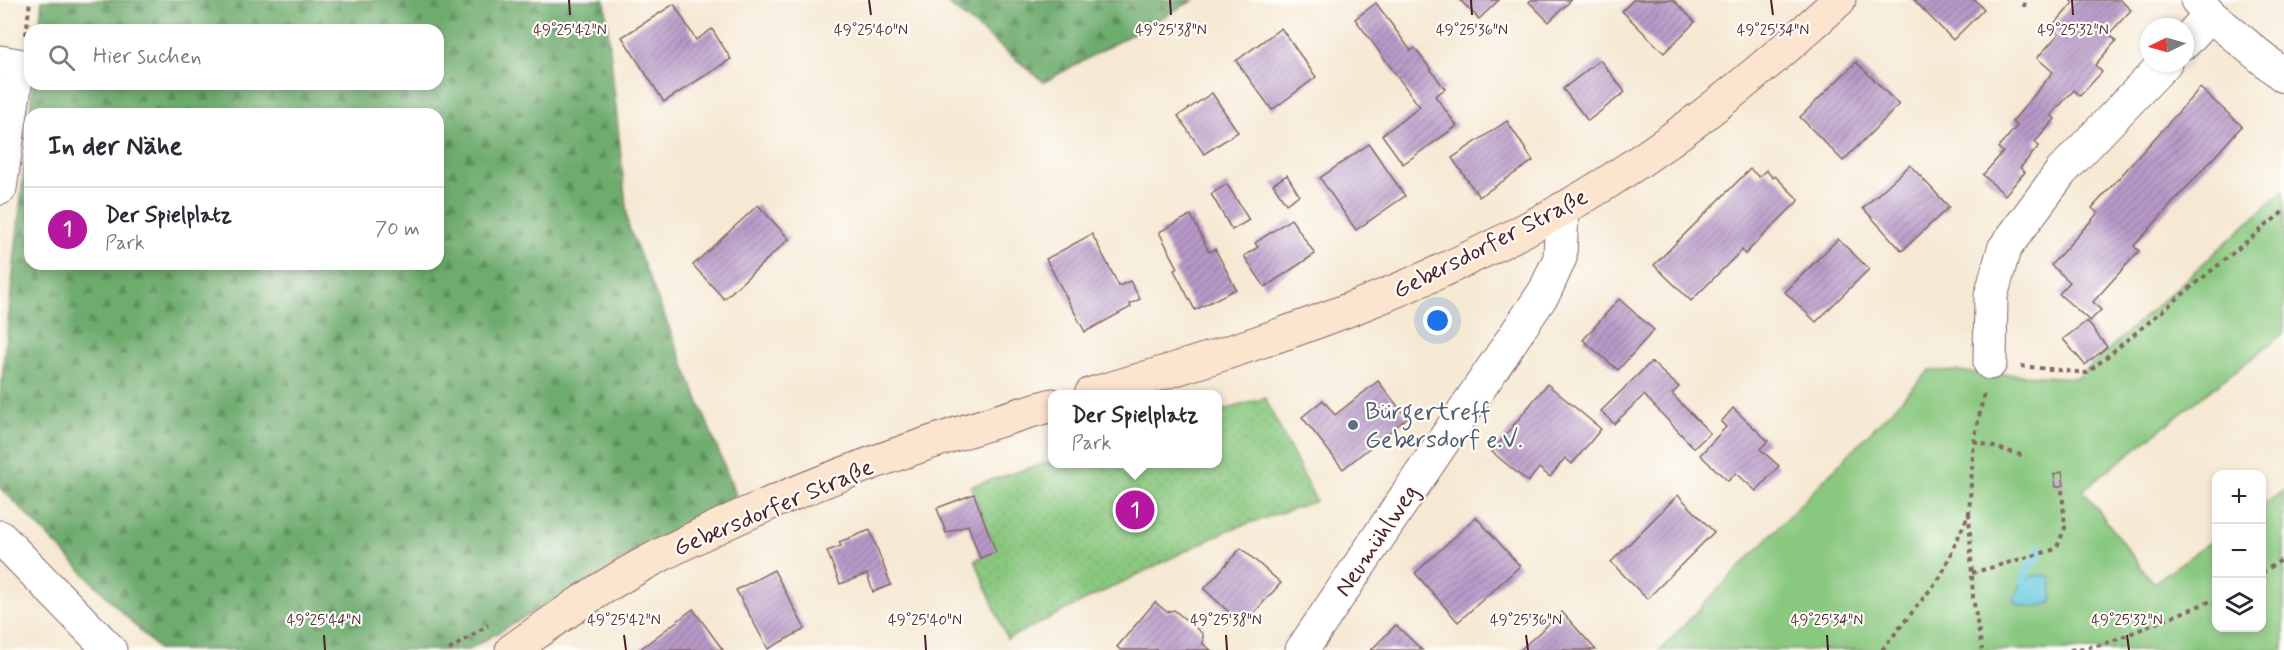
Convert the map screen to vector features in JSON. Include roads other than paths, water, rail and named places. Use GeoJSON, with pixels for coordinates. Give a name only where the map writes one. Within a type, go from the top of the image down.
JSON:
{"type":"FeatureCollection","features":[{"type":"Feature","properties":{"kind":"main road","name":"Gebersdorfer Straße"},"geometry":{"type":"LineString","coordinates":[[1105,390],[1222,357],[1314,325],[1455,265],[1562,209],[1645,158],[1710,110],[1760,70],[1839,0]]}},
{"type":"Feature","properties":{"kind":"main road","name":"Gebersdorfer Straße"},"geometry":{"type":"LineString","coordinates":[[512,650],[589,597],[695,538],[823,482],[885,459],[1048,407]]}},
{"type":"Feature","properties":{"kind":"street"},"geometry":{"type":"LineString","coordinates":[[2194,26],[2204,8],[2284,76]]}},
{"type":"Feature","properties":{"kind":"street"},"geometry":{"type":"LineString","coordinates":[[0,62],[18,65],[0,188]]}},
{"type":"Feature","properties":{"kind":"street"},"geometry":{"type":"LineString","coordinates":[[1990,363],[1991,296],[2004,249],[2061,172],[2156,72]]}},
{"type":"Feature","properties":{"kind":"street","name":"Neumühlweg"},"geometry":{"type":"LineString","coordinates":[[1302,650],[1545,291],[1560,258],[1562,209]]}},
{"type":"Feature","properties":{"kind":"street"},"geometry":{"type":"LineString","coordinates":[[0,537],[110,650]]}},
{"type":"Feature","properties":{"kind":"water"},"geometry":{"type":"Polygon","coordinates":[[[2035,575],[2051,576],[2053,601],[2034,607],[2014,602],[2021,585],[2035,575]]]}},
{"type":"Feature","properties":{"kind":"waterway"},"geometry":{"type":"LineString","coordinates":[[2023,580],[2029,566],[2039,557],[2039,548]]}},
{"type":"Feature","properties":{"kind":"place","name":"Bürgertreff Gebersdorf e.V."},"geometry":{"type":"Point","coordinates":[1353,425]}},
{"type":"Feature","properties":{"kind":"place","name":"Der Spielplatz"},"geometry":{"type":"Point","coordinates":[1135,510]}}]}
